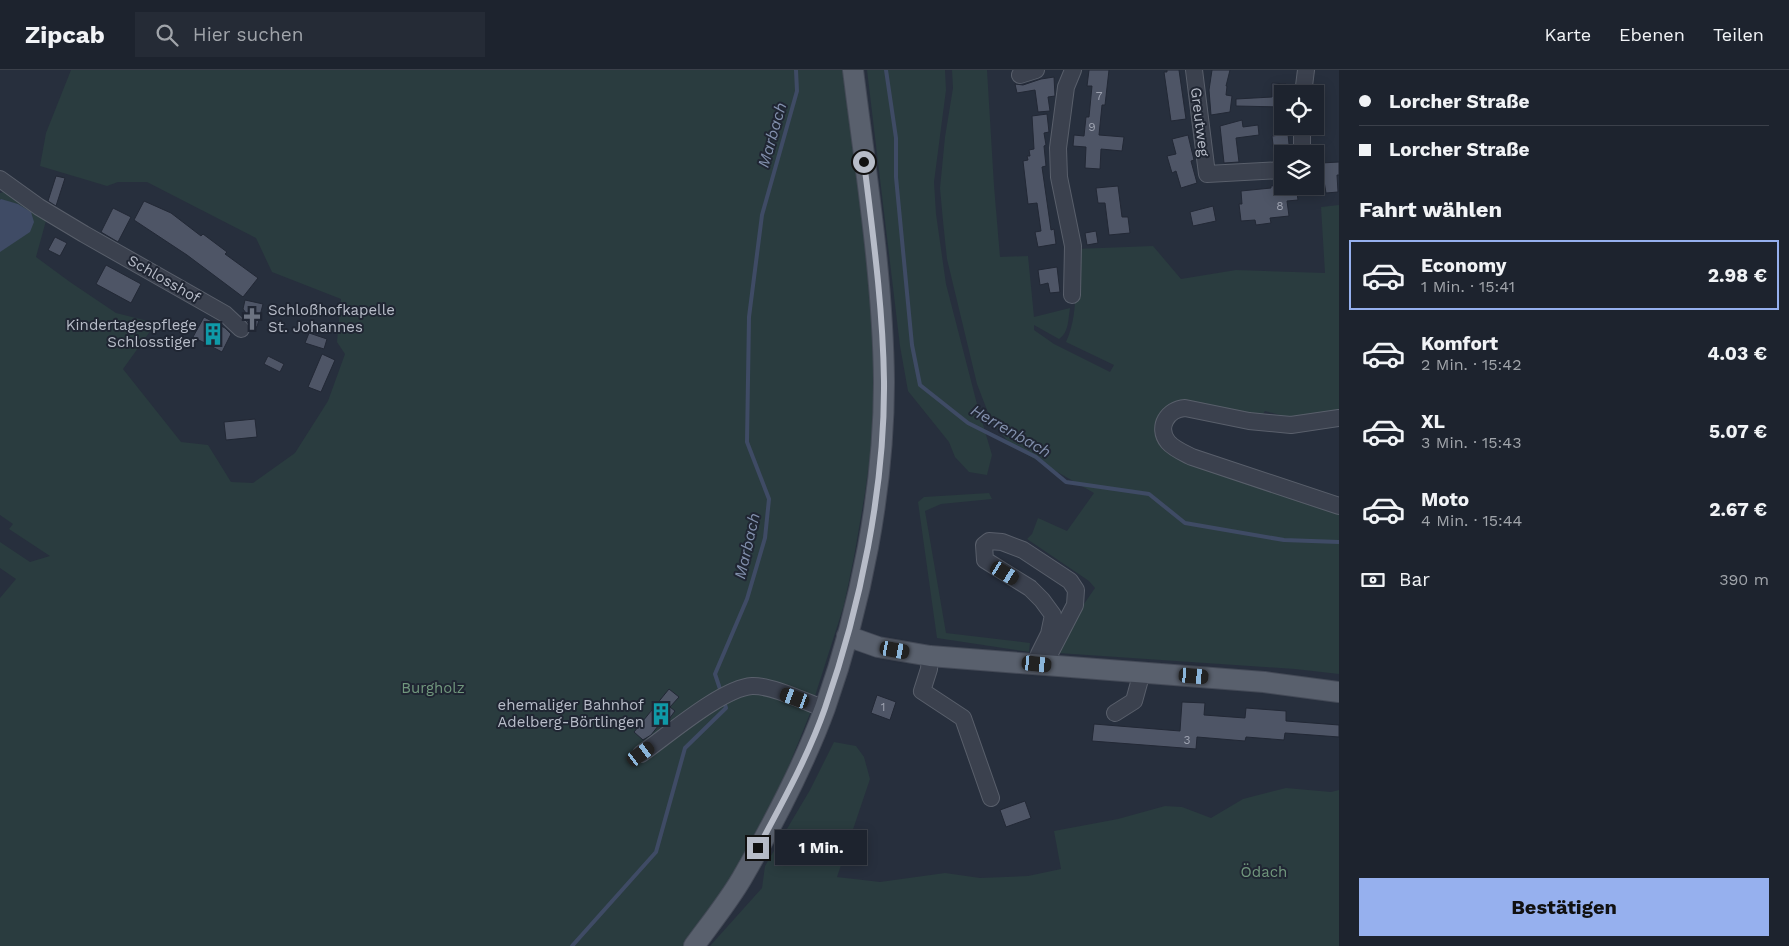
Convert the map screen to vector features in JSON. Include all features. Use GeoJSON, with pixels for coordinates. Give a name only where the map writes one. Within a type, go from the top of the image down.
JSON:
{"type":"FeatureCollection","features":[{"type":"Feature","properties":{"kind":"main road"},"geometry":{"type":"LineString","coordinates":[[694,946],[740,880],[784,800],[825,709],[847,636],[863,573],[881,440],[884,383],[881,302],[853,70]]}},
{"type":"Feature","properties":{"kind":"main road"},"geometry":{"type":"LineString","coordinates":[[847,636],[878,647],[930,656],[1264,682],[1339,692]]}},
{"type":"Feature","properties":{"kind":"street"},"geometry":{"type":"LineString","coordinates":[[1020,75],[1036,70]]}},
{"type":"Feature","properties":{"kind":"street"},"geometry":{"type":"LineString","coordinates":[[1072,295],[1073,246],[1060,177],[1058,148],[1066,87],[1073,70]]}},
{"type":"Feature","properties":{"kind":"street","name":"Greutweg"},"geometry":{"type":"LineString","coordinates":[[1194,70],[1207,174],[1274,170]]}},
{"type":"Feature","properties":{"kind":"street"},"geometry":{"type":"LineString","coordinates":[[1304,85],[1306,70]]}},
{"type":"Feature","properties":{"kind":"street","name":"Schlosshof"},"geometry":{"type":"LineString","coordinates":[[0,179],[39,207],[225,314],[241,329]]}},
{"type":"Feature","properties":{"kind":"street"},"geometry":{"type":"LineString","coordinates":[[1339,418],[1291,424],[1249,421],[1179,408],[1170,413],[1163,430],[1164,436],[1170,444],[1192,457],[1339,506]]}},
{"type":"Feature","properties":{"kind":"street"},"geometry":{"type":"LineString","coordinates":[[989,541],[1002,542],[1023,550],[1070,581],[1076,590],[1075,605],[1050,655],[1042,665],[1039,654],[1049,634],[1052,615],[1042,600],[1030,588],[985,560],[984,545],[989,541]]}},
{"type":"Feature","properties":{"kind":"street"},"geometry":{"type":"LineString","coordinates":[[930,656],[929,669],[922,691],[962,718],[991,798]]}},
{"type":"Feature","properties":{"kind":"street"},"geometry":{"type":"LineString","coordinates":[[1115,713],[1134,701],[1142,672]]}},
{"type":"Feature","properties":{"kind":"street"},"geometry":{"type":"LineString","coordinates":[[641,754],[711,704],[738,689],[752,686],[766,687],[825,709]]}},
{"type":"Feature","properties":{"kind":"green space","name":"Burgholz"},"geometry":{"type":"Polygon","coordinates":[[[71,70],[844,70],[866,238],[876,379],[873,433],[854,557],[844,605],[815,696],[809,698],[750,689],[811,711],[780,788],[751,849],[684,946],[0,946],[0,598],[16,579],[0,568],[0,542],[30,562],[50,556],[9,529],[13,524],[0,515],[0,251],[18,204],[0,200],[0,193],[10,190],[47,217],[36,257],[116,313],[156,323],[123,369],[181,442],[208,445],[231,482],[253,483],[295,453],[328,401],[345,354],[337,342],[341,299],[272,272],[256,238],[147,182],[118,182],[107,186],[40,166],[46,133],[71,70]]]}},
{"type":"Feature","properties":{"kind":"green space"},"geometry":{"type":"Polygon","coordinates":[[[867,70],[945,70],[946,90],[934,182],[936,214],[946,284],[992,455],[987,475],[969,472],[955,457],[949,442],[908,391],[900,346],[867,70]]]}},
{"type":"Feature","properties":{"kind":"green space"},"geometry":{"type":"Polygon","coordinates":[[[952,70],[987,70],[1000,257],[1028,256],[1034,317],[1070,308],[1065,333],[1059,339],[1034,325],[1034,330],[1054,344],[1110,372],[1114,365],[1066,342],[1075,308],[1075,249],[1153,246],[1181,279],[1236,270],[1325,273],[1321,207],[1339,205],[1339,412],[1291,418],[1265,411],[1261,417],[1180,406],[1162,437],[1339,510],[1339,674],[1295,669],[1058,653],[1066,630],[1095,588],[1089,581],[1027,539],[1032,534],[1038,518],[1067,531],[1094,493],[1012,446],[992,423],[977,384],[947,259],[940,188],[945,137],[953,88],[952,70]]]}},
{"type":"Feature","properties":{"kind":"green space"},"geometry":{"type":"Polygon","coordinates":[[[989,493],[992,499],[941,504],[925,511],[946,633],[1030,643],[1029,652],[937,638],[918,502],[924,497],[989,493]]]}},
{"type":"Feature","properties":{"kind":"green space","name":"Ödach"},"geometry":{"type":"Polygon","coordinates":[[[834,742],[856,746],[864,757],[870,779],[837,877],[880,882],[945,873],[980,878],[1028,876],[1061,869],[1054,831],[1118,819],[1165,806],[1182,807],[1211,818],[1243,799],[1286,788],[1331,792],[1339,790],[1339,946],[710,946],[762,888],[765,866],[810,790],[834,742]]]}},
{"type":"Feature","properties":{"kind":"water"},"geometry":{"type":"Polygon","coordinates":[[[0,200],[18,204],[31,212],[34,222],[30,232],[0,252],[0,200]]]}},
{"type":"Feature","properties":{"kind":"building"},"geometry":{"type":"Polygon","coordinates":[[[1089,70],[1109,70],[1105,105],[1102,105],[1099,135],[1124,137],[1122,151],[1101,149],[1100,169],[1085,168],[1086,147],[1073,146],[1074,135],[1084,136],[1086,117],[1089,117],[1092,86],[1087,86],[1089,70]]]}},
{"type":"Feature","properties":{"kind":"building"},"geometry":{"type":"Polygon","coordinates":[[[1167,70],[1179,70],[1186,119],[1171,121],[1164,72],[1167,72],[1167,70]]]}},
{"type":"Feature","properties":{"kind":"building"},"geometry":{"type":"Polygon","coordinates":[[[1212,70],[1230,70],[1226,95],[1232,96],[1230,112],[1211,115],[1209,90],[1212,70]]]}},
{"type":"Feature","properties":{"kind":"building"},"geometry":{"type":"Polygon","coordinates":[[[1054,77],[1055,96],[1048,97],[1050,111],[1038,112],[1035,90],[1017,93],[1015,84],[1023,85],[1054,77]]]}},
{"type":"Feature","properties":{"kind":"building"},"geometry":{"type":"Polygon","coordinates":[[[1272,83],[1286,84],[1274,85],[1274,107],[1236,106],[1236,99],[1272,97],[1272,83]]]}},
{"type":"Feature","properties":{"kind":"building"},"geometry":{"type":"Polygon","coordinates":[[[1047,114],[1049,132],[1044,133],[1046,166],[1042,167],[1051,230],[1054,229],[1056,244],[1038,247],[1035,232],[1041,231],[1037,203],[1028,204],[1023,161],[1028,160],[1027,156],[1030,156],[1029,150],[1034,149],[1032,116],[1047,114]]]}},
{"type":"Feature","properties":{"kind":"building"},"geometry":{"type":"Polygon","coordinates":[[[1242,120],[1243,127],[1258,125],[1259,135],[1236,138],[1239,162],[1224,163],[1220,126],[1242,120]]]}},
{"type":"Feature","properties":{"kind":"building"},"geometry":{"type":"Polygon","coordinates":[[[1188,135],[1194,160],[1191,161],[1197,183],[1181,188],[1176,171],[1172,173],[1167,156],[1176,154],[1172,139],[1188,135]]]}},
{"type":"Feature","properties":{"kind":"building"},"geometry":{"type":"Polygon","coordinates":[[[1288,135],[1289,145],[1274,145],[1274,154],[1272,136],[1288,135]]]}},
{"type":"Feature","properties":{"kind":"building"},"geometry":{"type":"Polygon","coordinates":[[[1339,162],[1339,175],[1337,175],[1338,192],[1326,193],[1324,163],[1339,162]]]}},
{"type":"Feature","properties":{"kind":"building"},"geometry":{"type":"Polygon","coordinates":[[[56,176],[65,178],[56,206],[48,201],[56,176]]]}},
{"type":"Feature","properties":{"kind":"building"},"geometry":{"type":"Polygon","coordinates":[[[1118,186],[1122,217],[1128,217],[1130,233],[1109,235],[1105,203],[1098,203],[1096,188],[1118,186]]]}},
{"type":"Feature","properties":{"kind":"building"},"geometry":{"type":"Polygon","coordinates":[[[1271,186],[1274,186],[1274,195],[1297,195],[1298,200],[1287,201],[1289,216],[1270,218],[1271,223],[1256,225],[1255,220],[1241,221],[1239,204],[1242,204],[1241,191],[1271,188],[1271,186]]]}},
{"type":"Feature","properties":{"kind":"building"},"geometry":{"type":"Polygon","coordinates":[[[144,201],[171,213],[201,236],[203,234],[227,252],[225,254],[258,278],[243,297],[187,255],[134,220],[144,201]]]}},
{"type":"Feature","properties":{"kind":"building"},"geometry":{"type":"Polygon","coordinates":[[[1213,206],[1216,221],[1193,226],[1190,212],[1213,206]]]}},
{"type":"Feature","properties":{"kind":"building"},"geometry":{"type":"Polygon","coordinates":[[[113,208],[131,217],[118,242],[101,232],[113,208]]]}},
{"type":"Feature","properties":{"kind":"building"},"geometry":{"type":"Polygon","coordinates":[[[1096,231],[1098,243],[1087,245],[1085,233],[1096,231]]]}},
{"type":"Feature","properties":{"kind":"building"},"geometry":{"type":"Polygon","coordinates":[[[55,237],[67,243],[60,256],[48,250],[55,237]]]}},
{"type":"Feature","properties":{"kind":"building"},"geometry":{"type":"Polygon","coordinates":[[[106,265],[141,284],[131,303],[96,284],[106,265]]]}},
{"type":"Feature","properties":{"kind":"building"},"geometry":{"type":"Polygon","coordinates":[[[1057,267],[1060,292],[1050,293],[1048,283],[1040,285],[1038,270],[1057,267]]]}},
{"type":"Feature","properties":{"kind":"building","name":"Schloßhofkapelle St. Johannes"},"geometry":{"type":"Polygon","coordinates":[[[245,300],[263,304],[257,327],[250,326],[245,319],[246,313],[243,309],[245,300]]]}},
{"type":"Feature","properties":{"kind":"building","name":"Kindertagespflege Schlosstiger"},"geometry":{"type":"Polygon","coordinates":[[[204,317],[225,328],[231,334],[222,352],[193,337],[204,317]]]}},
{"type":"Feature","properties":{"kind":"building"},"geometry":{"type":"Polygon","coordinates":[[[309,333],[327,339],[324,349],[305,343],[309,333]]]}},
{"type":"Feature","properties":{"kind":"building"},"geometry":{"type":"Polygon","coordinates":[[[322,354],[335,360],[321,392],[308,387],[322,354]]]}},
{"type":"Feature","properties":{"kind":"building"},"geometry":{"type":"Polygon","coordinates":[[[268,356],[284,364],[280,372],[264,364],[268,356]]]}},
{"type":"Feature","properties":{"kind":"building"},"geometry":{"type":"Polygon","coordinates":[[[255,419],[257,437],[226,440],[224,422],[255,419]]]}},
{"type":"Feature","properties":{"kind":"building","name":"ehemaliger Bahnhof Adelberg-Börtlingen"},"geometry":{"type":"Polygon","coordinates":[[[669,689],[679,697],[670,707],[675,711],[669,719],[666,716],[651,735],[643,740],[634,732],[669,689]]]}},
{"type":"Feature","properties":{"kind":"building"},"geometry":{"type":"Polygon","coordinates":[[[877,695],[896,702],[890,720],[871,713],[877,695]]]}},
{"type":"Feature","properties":{"kind":"building"},"geometry":{"type":"Polygon","coordinates":[[[1182,702],[1205,703],[1204,715],[1245,718],[1246,708],[1286,711],[1286,721],[1339,725],[1339,737],[1285,733],[1284,740],[1246,737],[1245,741],[1197,737],[1196,749],[1092,741],[1094,724],[1180,731],[1182,702]]]}},
{"type":"Feature","properties":{"kind":"building"},"geometry":{"type":"Polygon","coordinates":[[[1025,801],[1031,818],[1006,827],[1000,810],[1025,801]]]}},
{"type":"Feature","properties":{"kind":"waterway","name":"Marbach"},"geometry":{"type":"LineString","coordinates":[[721,692],[715,674],[747,599],[765,538],[769,499],[747,442],[749,317],[762,215],[797,91],[796,70]]}},
{"type":"Feature","properties":{"kind":"waterway","name":"Herrenbach"},"geometry":{"type":"LineString","coordinates":[[886,70],[896,138],[896,177],[912,345],[920,385],[968,423],[1036,457],[1066,482],[1149,494],[1185,523],[1284,540],[1339,542]]}},
{"type":"Feature","properties":{"kind":"waterway","name":"Marbach"},"geometry":{"type":"LineString","coordinates":[[572,946],[656,852],[685,748],[726,708],[724,701]]}},
{"type":"Feature","properties":{"kind":"place","name":"Schloßhofkapelle St. Johannes"},"geometry":{"type":"Point","coordinates":[252,319]}},
{"type":"Feature","properties":{"kind":"place","name":"Kindertagespflege Schlosstiger"},"geometry":{"type":"Point","coordinates":[213,334]}},
{"type":"Feature","properties":{"kind":"place","name":"ehemaliger Bahnhof Adelberg-Börtlingen"},"geometry":{"type":"Point","coordinates":[661,714]}},
{"type":"Feature","properties":{"kind":"route"},"geometry":{"type":"LineString","coordinates":[[758,848],[784,800],[825,709],[847,636],[863,573],[873,512],[881,440],[884,383],[881,302],[864,162]]}}]}
